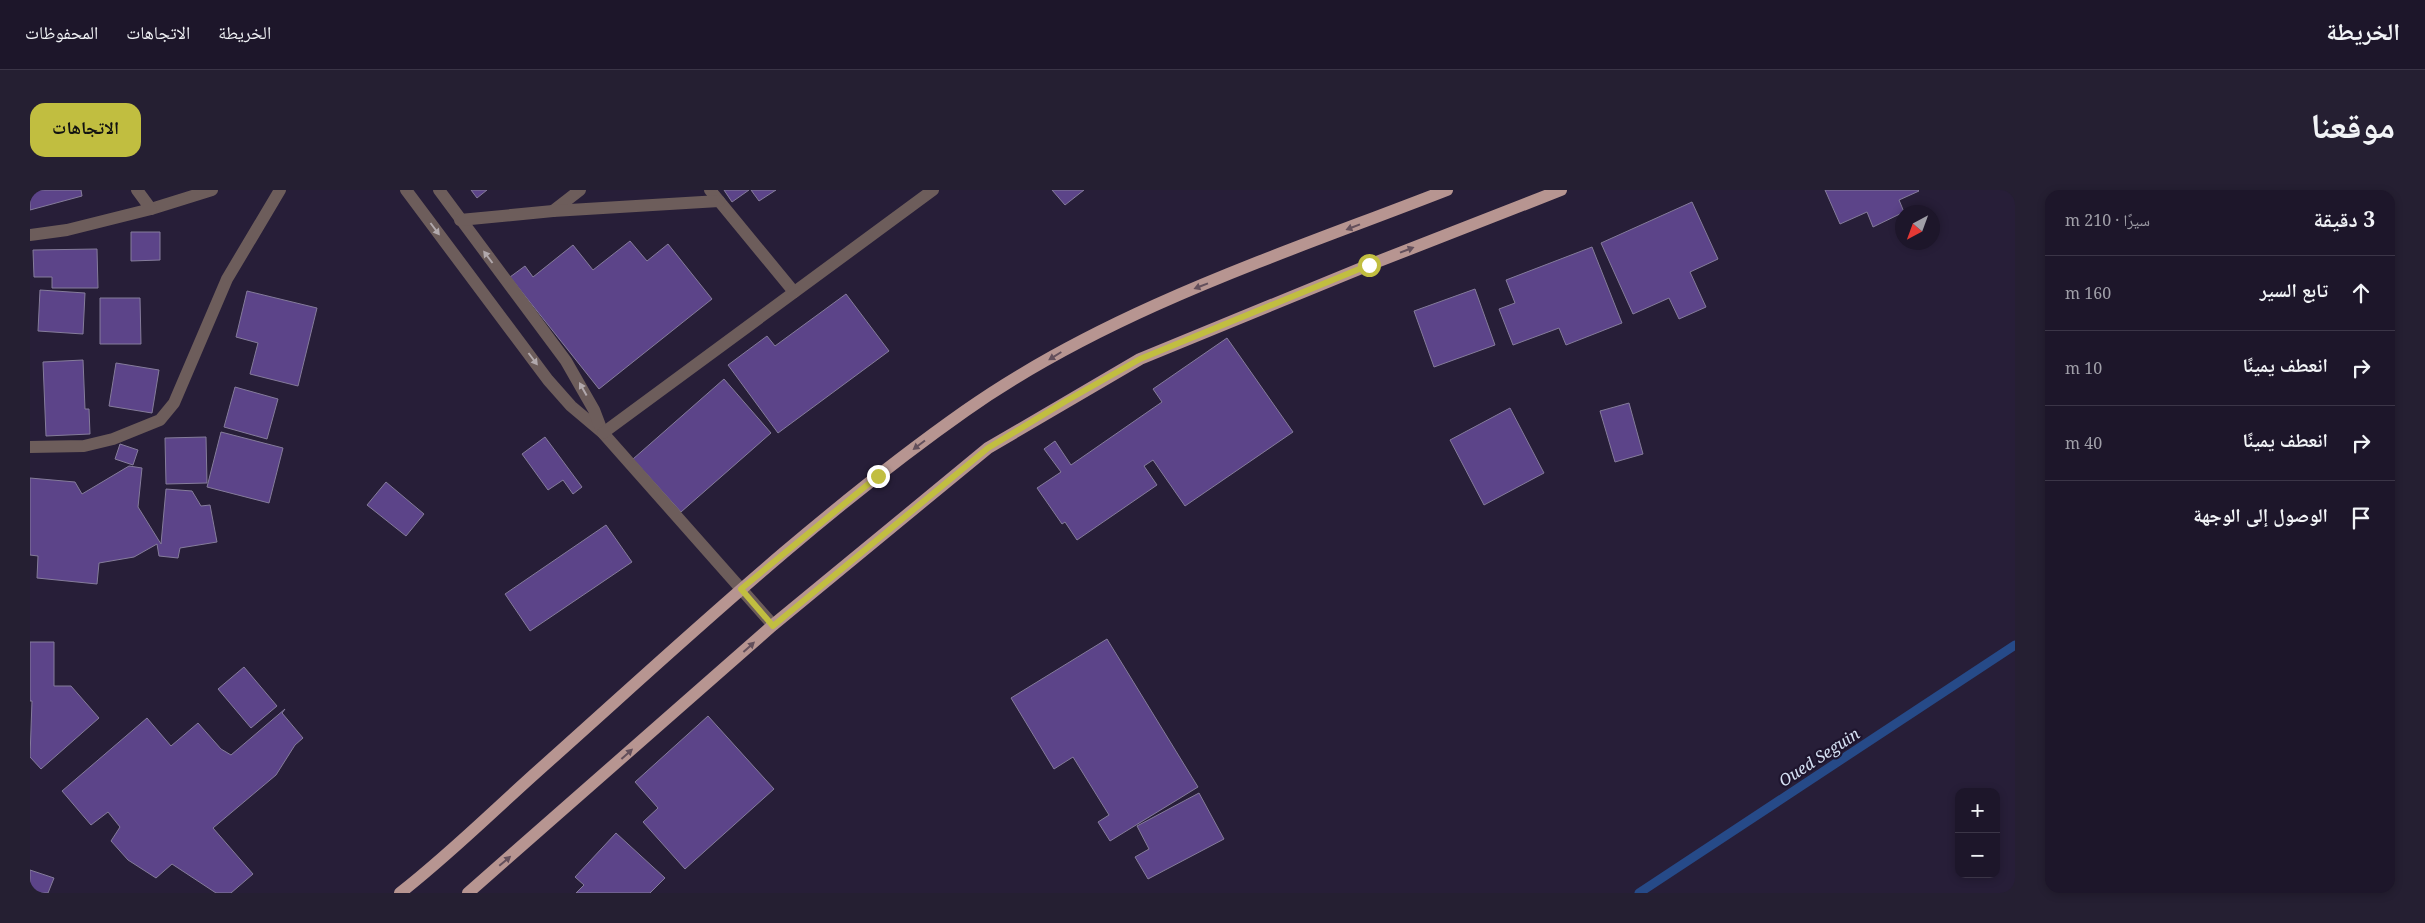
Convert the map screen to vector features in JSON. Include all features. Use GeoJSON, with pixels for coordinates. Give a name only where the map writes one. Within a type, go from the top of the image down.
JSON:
{"type":"FeatureCollection","features":[{"type":"Feature","properties":{"kind":"main road"},"geometry":{"type":"LineString","coordinates":[[400,893],[741,589],[878,476],[967,410],[1064,350],[1175,296],[1447,190]]}},
{"type":"Feature","properties":{"kind":"main road"},"geometry":{"type":"LineString","coordinates":[[468,893],[773,626],[988,448],[1140,359],[1369,265],[1561,190]]}},
{"type":"Feature","properties":{"kind":"street"},"geometry":{"type":"LineString","coordinates":[[137,190],[151,209]]}},
{"type":"Feature","properties":{"kind":"street"},"geometry":{"type":"LineString","coordinates":[[30,235],[67,230],[151,209],[212,190]]}},
{"type":"Feature","properties":{"kind":"street"},"geometry":{"type":"LineString","coordinates":[[30,447],[84,446],[113,439],[160,420],[174,403],[227,279],[280,190]]}},
{"type":"Feature","properties":{"kind":"street"},"geometry":{"type":"LineString","coordinates":[[406,190],[548,380],[572,406],[603,433],[773,626]]}},
{"type":"Feature","properties":{"kind":"street"},"geometry":{"type":"LineString","coordinates":[[439,190],[566,361],[594,410],[603,433]]}},
{"type":"Feature","properties":{"kind":"street"},"geometry":{"type":"LineString","coordinates":[[553,211],[580,190]]}},
{"type":"Feature","properties":{"kind":"street"},"geometry":{"type":"LineString","coordinates":[[710,190],[794,292]]}},
{"type":"Feature","properties":{"kind":"street"},"geometry":{"type":"LineString","coordinates":[[603,433],[933,190]]}},
{"type":"Feature","properties":{"kind":"street"},"geometry":{"type":"LineString","coordinates":[[460,220],[553,211],[719,201]]}},
{"type":"Feature","properties":{"kind":"building"},"geometry":{"type":"Polygon","coordinates":[[[30,190],[81,190],[82,196],[30,210],[30,190]]]}},
{"type":"Feature","properties":{"kind":"building"},"geometry":{"type":"Polygon","coordinates":[[[471,190],[487,190],[477,198],[471,190]]]}},
{"type":"Feature","properties":{"kind":"building"},"geometry":{"type":"Polygon","coordinates":[[[724,190],[749,190],[732,202],[724,190]]]}},
{"type":"Feature","properties":{"kind":"building"},"geometry":{"type":"Polygon","coordinates":[[[751,190],[776,190],[759,201],[751,190]]]}},
{"type":"Feature","properties":{"kind":"building"},"geometry":{"type":"Polygon","coordinates":[[[1052,190],[1084,190],[1065,205],[1052,190]]]}},
{"type":"Feature","properties":{"kind":"building"},"geometry":{"type":"Polygon","coordinates":[[[1825,190],[1919,191],[1899,200],[1901,205],[1895,205],[1895,216],[1873,227],[1867,212],[1840,224],[1825,190]]]}},
{"type":"Feature","properties":{"kind":"building"},"geometry":{"type":"Polygon","coordinates":[[[1692,202],[1718,259],[1690,272],[1706,307],[1679,319],[1669,298],[1633,314],[1601,243],[1692,202]]]}},
{"type":"Feature","properties":{"kind":"building"},"geometry":{"type":"Polygon","coordinates":[[[131,232],[160,232],[160,260],[131,261],[131,232]]]}},
{"type":"Feature","properties":{"kind":"building"},"geometry":{"type":"Polygon","coordinates":[[[630,241],[647,261],[668,244],[712,299],[599,389],[510,277],[525,266],[533,277],[573,245],[593,270],[630,241]]]}},
{"type":"Feature","properties":{"kind":"building"},"geometry":{"type":"Polygon","coordinates":[[[1592,247],[1622,323],[1566,345],[1559,328],[1513,345],[1499,309],[1515,303],[1506,280],[1592,247]]]}},
{"type":"Feature","properties":{"kind":"building"},"geometry":{"type":"Polygon","coordinates":[[[97,249],[98,288],[52,288],[52,277],[34,277],[33,250],[97,249]]]}},
{"type":"Feature","properties":{"kind":"building"},"geometry":{"type":"Polygon","coordinates":[[[1475,289],[1495,345],[1434,367],[1414,311],[1475,289]]]}},
{"type":"Feature","properties":{"kind":"building"},"geometry":{"type":"Polygon","coordinates":[[[40,290],[85,293],[83,334],[38,331],[40,290]]]}},
{"type":"Feature","properties":{"kind":"building"},"geometry":{"type":"Polygon","coordinates":[[[247,291],[317,308],[298,386],[250,374],[258,343],[236,337],[247,291]]]}},
{"type":"Feature","properties":{"kind":"building"},"geometry":{"type":"Polygon","coordinates":[[[846,294],[889,351],[778,433],[728,365],[767,336],[775,346],[846,294]]]}},
{"type":"Feature","properties":{"kind":"building"},"geometry":{"type":"Polygon","coordinates":[[[100,298],[140,298],[141,344],[100,344],[100,298]]]}},
{"type":"Feature","properties":{"kind":"building"},"geometry":{"type":"Polygon","coordinates":[[[1227,338],[1293,432],[1185,506],[1153,460],[1144,466],[1157,485],[1077,540],[1065,522],[1062,524],[1037,488],[1061,472],[1044,449],[1055,441],[1071,465],[1162,402],[1153,389],[1227,338]]]}},
{"type":"Feature","properties":{"kind":"building"},"geometry":{"type":"Polygon","coordinates":[[[83,360],[85,409],[89,409],[90,434],[46,436],[43,362],[83,360]]]}},
{"type":"Feature","properties":{"kind":"building"},"geometry":{"type":"Polygon","coordinates":[[[116,363],[159,370],[152,413],[109,406],[116,363]]]}},
{"type":"Feature","properties":{"kind":"building"},"geometry":{"type":"Polygon","coordinates":[[[724,379],[771,433],[681,512],[633,459],[724,379]]]}},
{"type":"Feature","properties":{"kind":"building"},"geometry":{"type":"Polygon","coordinates":[[[235,387],[278,399],[267,439],[224,427],[235,387]]]}},
{"type":"Feature","properties":{"kind":"building"},"geometry":{"type":"Polygon","coordinates":[[[1629,403],[1643,454],[1615,462],[1600,411],[1629,403]]]}},
{"type":"Feature","properties":{"kind":"building"},"geometry":{"type":"Polygon","coordinates":[[[1510,408],[1544,473],[1484,505],[1450,440],[1510,408]]]}},
{"type":"Feature","properties":{"kind":"building"},"geometry":{"type":"Polygon","coordinates":[[[221,432],[283,448],[269,503],[207,487],[221,432]]]}},
{"type":"Feature","properties":{"kind":"building"},"geometry":{"type":"Polygon","coordinates":[[[206,437],[207,483],[166,484],[165,438],[206,437]]]}},
{"type":"Feature","properties":{"kind":"building"},"geometry":{"type":"Polygon","coordinates":[[[545,437],[582,487],[573,494],[563,480],[548,490],[522,454],[545,437]]]}},
{"type":"Feature","properties":{"kind":"building"},"geometry":{"type":"Polygon","coordinates":[[[120,444],[138,450],[133,465],[115,459],[120,444]]]}},
{"type":"Feature","properties":{"kind":"building"},"geometry":{"type":"Polygon","coordinates":[[[129,466],[142,468],[138,507],[161,544],[166,489],[192,491],[201,506],[210,505],[217,542],[180,548],[178,558],[159,556],[157,544],[134,557],[99,563],[97,584],[37,578],[38,556],[30,555],[30,478],[75,482],[82,494],[129,466]]]}},
{"type":"Feature","properties":{"kind":"building"},"geometry":{"type":"Polygon","coordinates":[[[386,482],[424,514],[406,536],[367,505],[386,482]]]}},
{"type":"Feature","properties":{"kind":"building"},"geometry":{"type":"Polygon","coordinates":[[[606,525],[632,562],[530,631],[505,594],[606,525]]]}},
{"type":"Feature","properties":{"kind":"building"},"geometry":{"type":"Polygon","coordinates":[[[1107,639],[1198,787],[1110,841],[1098,822],[1109,815],[1073,757],[1054,769],[1011,698],[1107,639]]]}},
{"type":"Feature","properties":{"kind":"building"},"geometry":{"type":"Polygon","coordinates":[[[30,642],[54,642],[54,686],[71,686],[99,718],[41,769],[30,757],[32,701],[30,701],[30,642]]]}},
{"type":"Feature","properties":{"kind":"building"},"geometry":{"type":"Polygon","coordinates":[[[244,667],[277,706],[251,728],[218,689],[244,667]]]}},
{"type":"Feature","properties":{"kind":"building"},"geometry":{"type":"Polygon","coordinates":[[[285,709],[282,713],[303,738],[295,745],[276,775],[213,828],[253,874],[231,893],[216,893],[172,864],[156,878],[128,860],[111,841],[120,827],[108,812],[91,825],[62,791],[147,718],[171,746],[198,723],[221,749],[231,755],[285,709]]]}},
{"type":"Feature","properties":{"kind":"building"},"geometry":{"type":"Polygon","coordinates":[[[708,716],[774,789],[685,869],[643,822],[658,808],[635,782],[708,716]]]}},
{"type":"Feature","properties":{"kind":"building"},"geometry":{"type":"Polygon","coordinates":[[[1199,793],[1224,839],[1148,879],[1135,857],[1149,849],[1137,826],[1199,793]]]}},
{"type":"Feature","properties":{"kind":"building"},"geometry":{"type":"Polygon","coordinates":[[[616,833],[665,878],[650,893],[576,893],[584,885],[575,877],[616,833]]]}},
{"type":"Feature","properties":{"kind":"building"},"geometry":{"type":"Polygon","coordinates":[[[30,870],[54,878],[48,893],[30,893],[30,870]]]}},
{"type":"Feature","properties":{"kind":"waterway","name":"Oued Seguin"},"geometry":{"type":"LineString","coordinates":[[1639,893],[2015,645]]}},
{"type":"Feature","properties":{"kind":"route"},"geometry":{"type":"LineString","coordinates":[[878,476],[741,589],[773,626],[988,448],[1140,359],[1369,265]]}}]}
